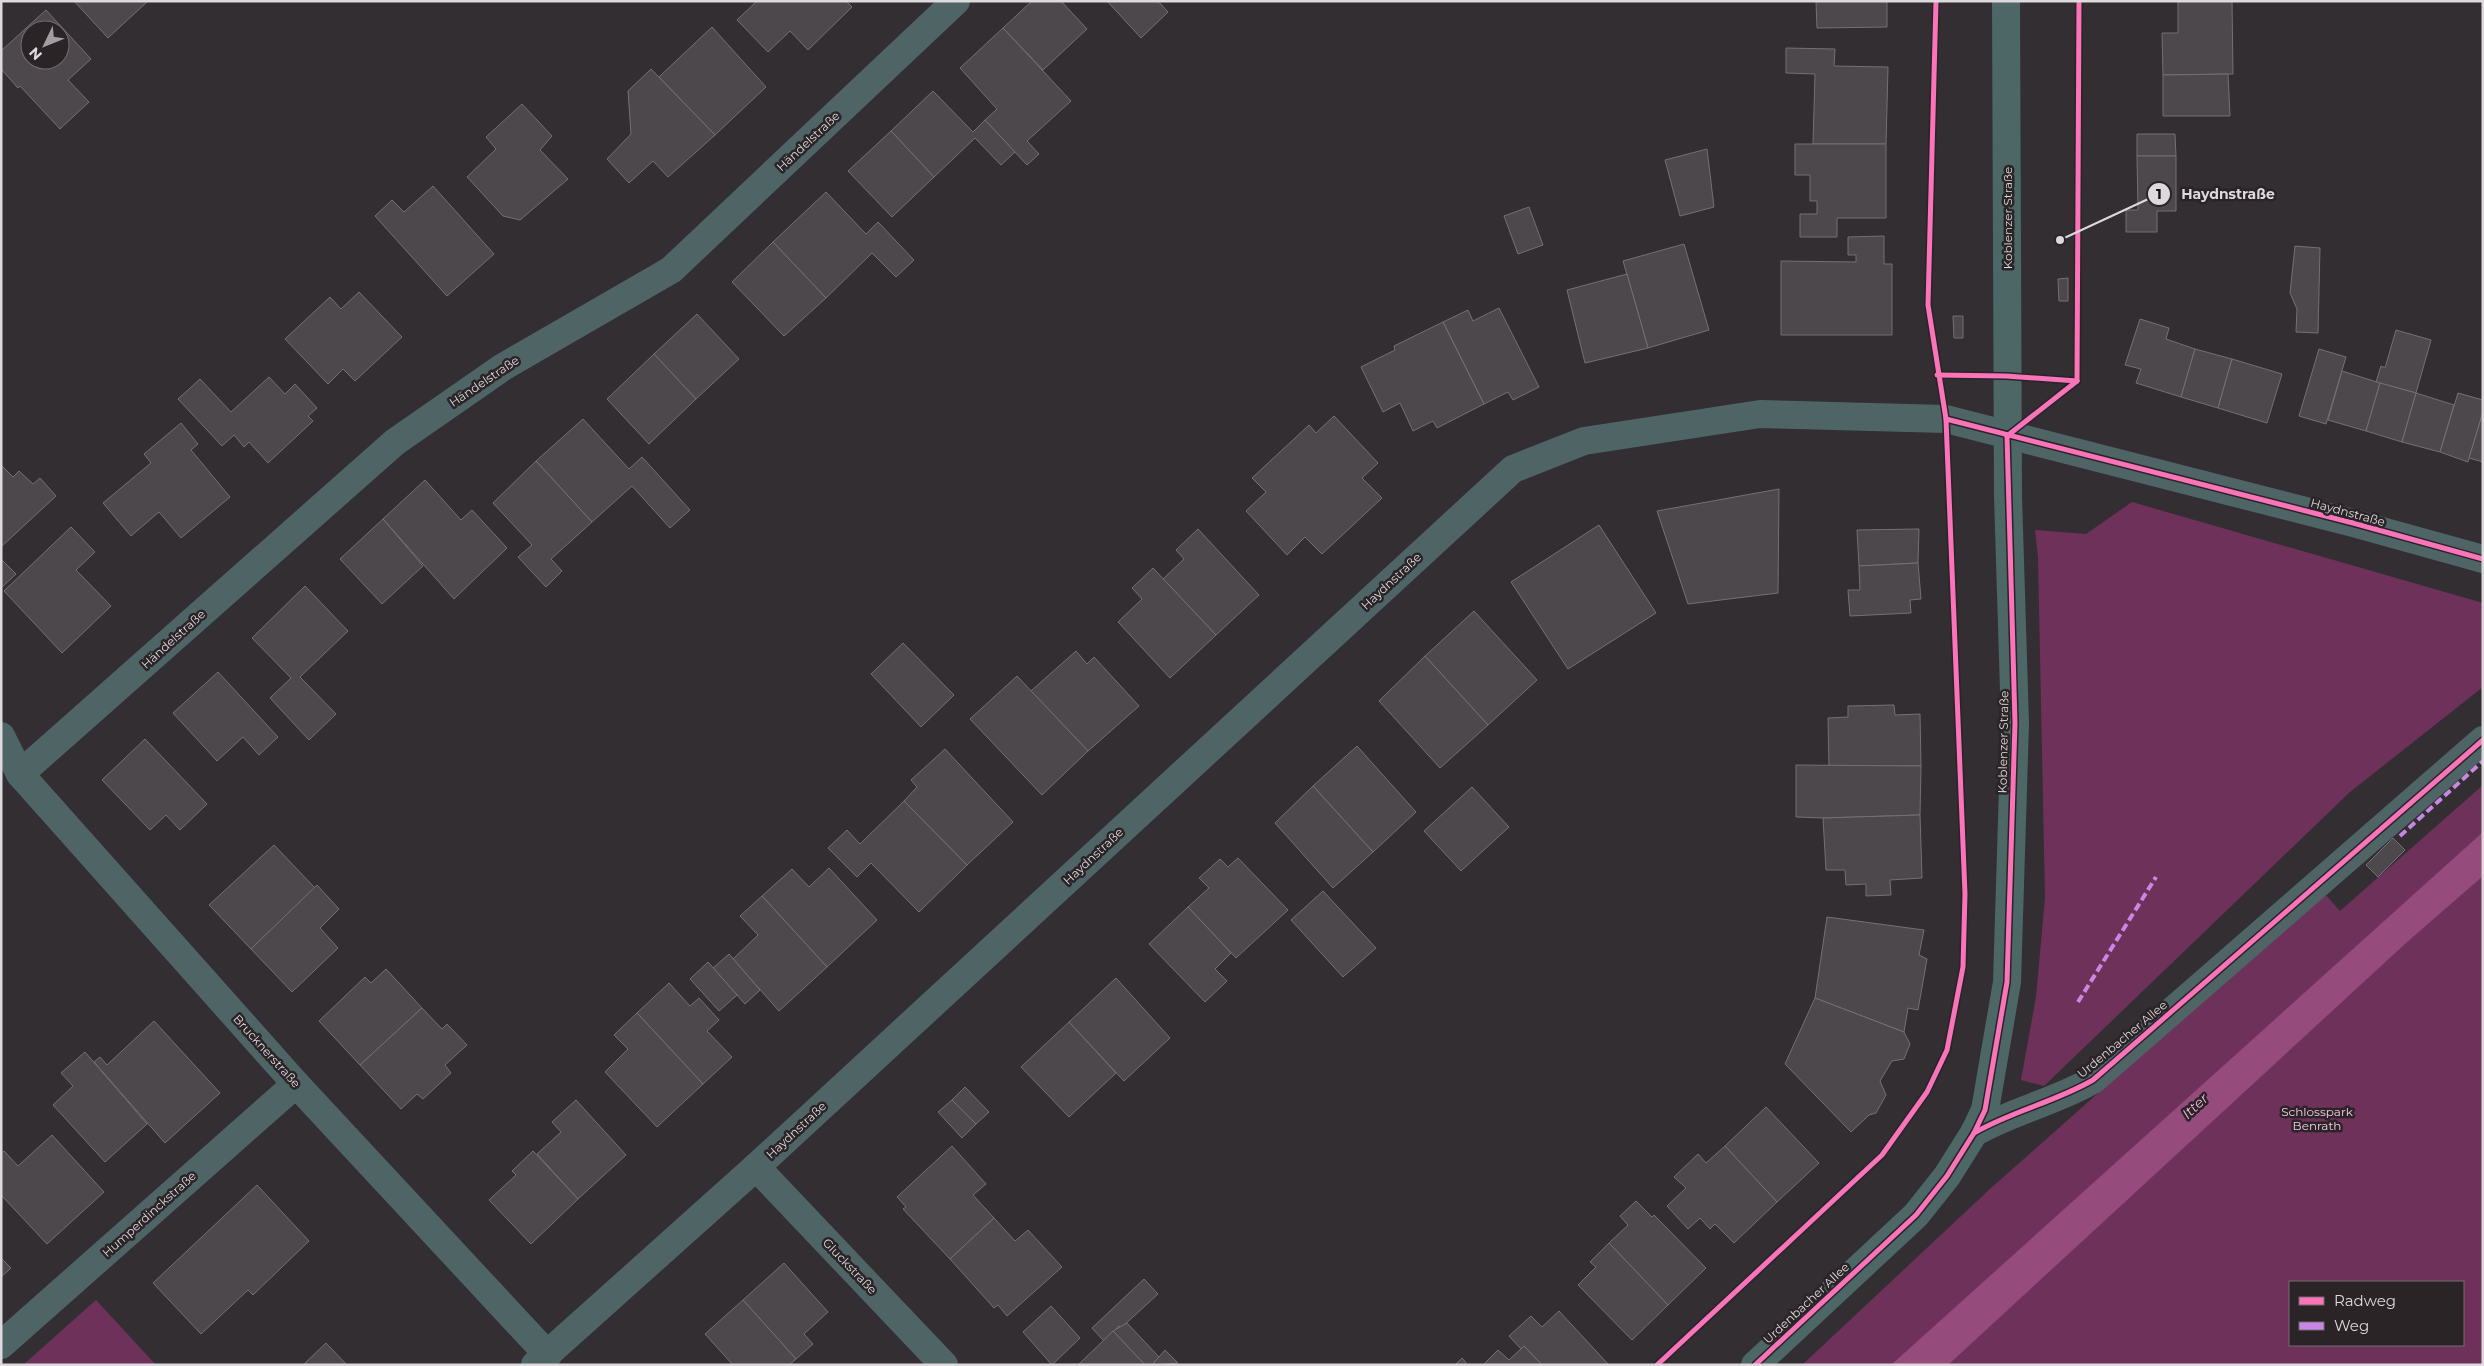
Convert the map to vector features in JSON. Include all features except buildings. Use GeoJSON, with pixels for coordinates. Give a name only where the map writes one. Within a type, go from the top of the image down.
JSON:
{"type":"FeatureCollection","features":[{"type":"Feature","properties":{"kind":"main road","name":"Koblenzer Straße"},"geometry":{"type":"LineString","coordinates":[[1974,1133],[1985,1110],[2007,982],[2015,722],[2007,436],[2006,1]]}},
{"type":"Feature","properties":{"kind":"main road","name":"Urdenbacher Allee"},"geometry":{"type":"LineString","coordinates":[[1755,1365],[1916,1215],[1946,1176],[1974,1133]]}},
{"type":"Feature","properties":{"kind":"street","name":"Händelstraße"},"geometry":{"type":"LineString","coordinates":[[20,774],[395,442],[503,367],[672,270],[956,1]]}},
{"type":"Feature","properties":{"kind":"street","name":"Haydnstraße"},"geometry":{"type":"LineString","coordinates":[[542,1360],[756,1167],[1513,469],[1584,441],[1760,414],[1946,419],[2353,523],[2483,559]]}},
{"type":"Feature","properties":{"kind":"street","name":"Brucknerstraße"},"geometry":{"type":"LineString","coordinates":[[1,736],[20,774],[542,1360]]}},
{"type":"Feature","properties":{"kind":"street","name":"Urdenbacher Allee"},"geometry":{"type":"LineString","coordinates":[[1974,1133],[2011,1114],[2057,1098],[2093,1080],[2483,740]]}},
{"type":"Feature","properties":{"kind":"street","name":"Humperdinckstraße"},"geometry":{"type":"LineString","coordinates":[[1,1345],[296,1084]]}},
{"type":"Feature","properties":{"kind":"street","name":"Gluckstraße"},"geometry":{"type":"LineString","coordinates":[[756,1167],[944,1365]]}},
{"type":"Feature","properties":{"kind":"green space"},"geometry":{"type":"Polygon","coordinates":[[[2132,502],[2483,603],[2483,687],[2350,792],[2044,1086],[2021,1080],[2036,997],[2045,898],[2038,557],[2035,530],[2086,534],[2132,502]]]}},
{"type":"Feature","properties":{"kind":"green space","name":"Schlosspark Benrath"},"geometry":{"type":"Polygon","coordinates":[[[2483,785],[2483,1365],[1802,1365],[1991,1188],[2324,893],[2340,911],[2483,785]]]}},
{"type":"Feature","properties":{"kind":"green space"},"geometry":{"type":"Polygon","coordinates":[[[96,1300],[156,1365],[23,1365],[96,1300]]]}},
{"type":"Feature","properties":{"kind":"water","name":"Itter"},"geometry":{"type":"Polygon","coordinates":[[[2483,832],[2483,876],[2406,943],[1948,1365],[1891,1365],[2483,832]]]}},
{"type":"Feature","properties":{"kind":"marked path"},"geometry":{"type":"LineString","coordinates":[[2400,836],[2483,761]]}},
{"type":"Feature","properties":{"kind":"marked path"},"geometry":{"type":"LineString","coordinates":[[2078,1002],[2156,877]]}},
{"type":"Feature","properties":{"kind":"cycle path"},"geometry":{"type":"LineString","coordinates":[[1657,1365],[1882,1155],[1927,1092],[1947,1050],[1963,967],[1965,894],[1946,419],[1928,305],[1936,1]]}},
{"type":"Feature","properties":{"kind":"cycle path"},"geometry":{"type":"LineString","coordinates":[[2077,381],[2079,1]]}},
{"type":"Feature","properties":{"kind":"cycle path"},"geometry":{"type":"LineString","coordinates":[[1937,375],[2006,376],[2077,381]]}},
{"type":"Feature","properties":{"kind":"cycle path"},"geometry":{"type":"LineString","coordinates":[[2007,436],[2077,381]]}},
{"type":"Feature","properties":{"kind":"cycle path"},"geometry":{"type":"LineString","coordinates":[[1946,419],[2353,523],[2483,559]]}},
{"type":"Feature","properties":{"kind":"cycle path"},"geometry":{"type":"LineString","coordinates":[[1755,1365],[1916,1215],[1947,1176],[1974,1133],[1985,1110],[2007,982],[2015,723],[2007,436]]}},
{"type":"Feature","properties":{"kind":"cycle path"},"geometry":{"type":"LineString","coordinates":[[1974,1133],[1988,1125],[2079,1088],[2093,1080],[2483,740]]}},
{"type":"Feature","properties":{"kind":"place","name":"Haydnstraße"},"geometry":{"type":"Point","coordinates":[2060,240]}}]}
